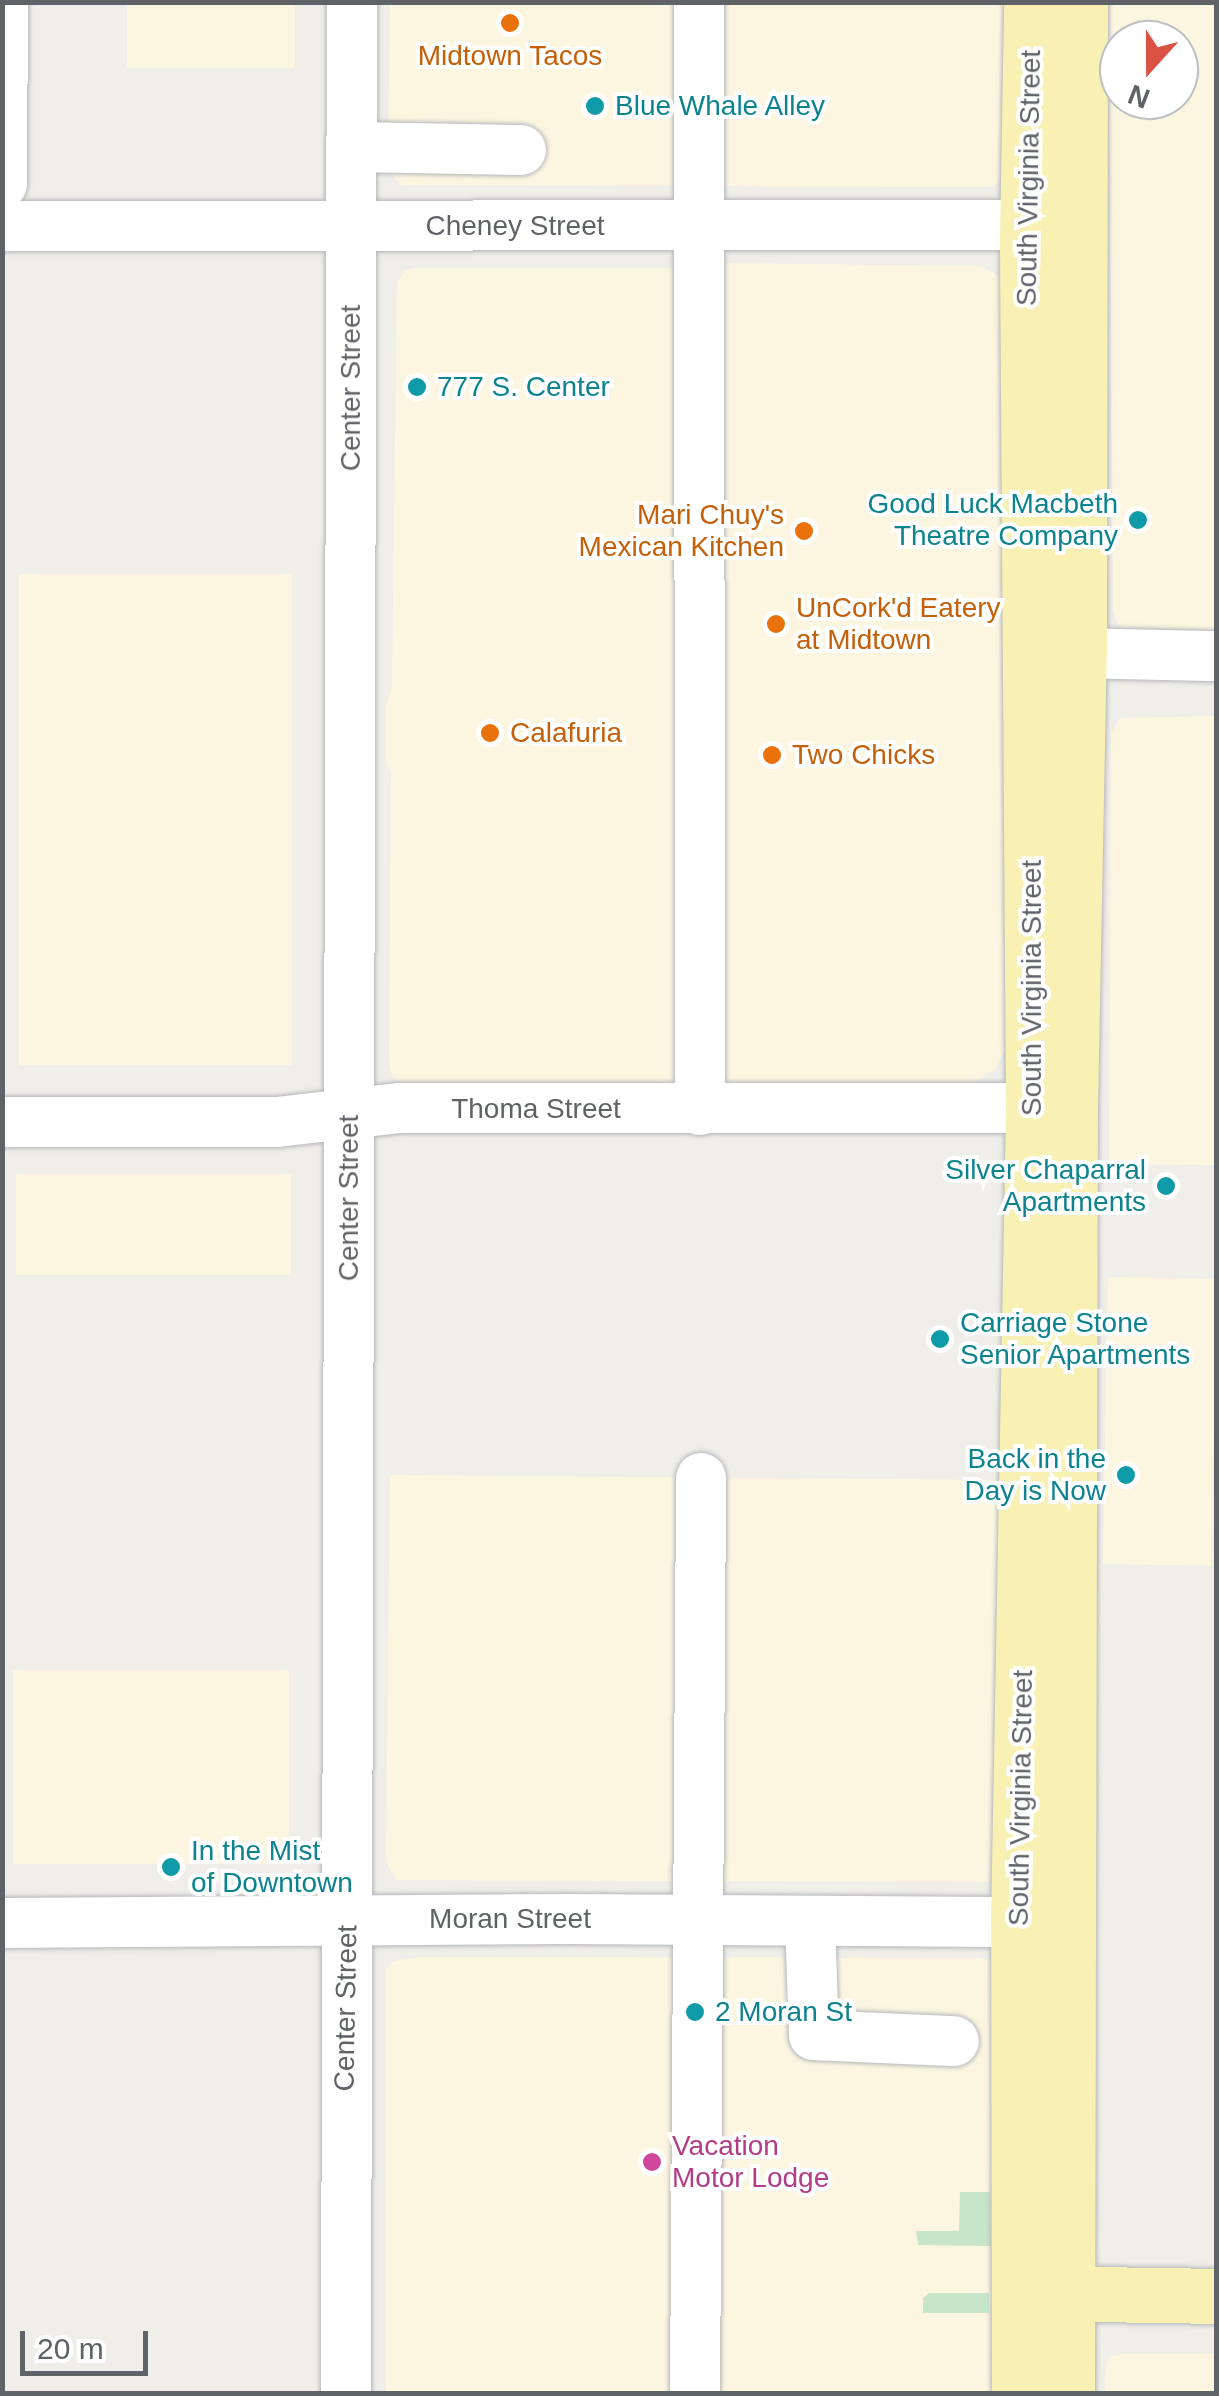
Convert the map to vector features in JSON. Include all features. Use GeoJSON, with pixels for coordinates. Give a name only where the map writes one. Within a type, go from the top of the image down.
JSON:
{"type":"FeatureCollection","features":[{"type":"Feature","properties":{"kind":"main road","name":"South Virginia Street"},"geometry":{"type":"LineString","coordinates":[[1019,2394],[1045,2293],[1052,1108],[1028,430],[1032,2]]}},
{"type":"Feature","properties":{"kind":"main road","name":"South Virginia Street"},"geometry":{"type":"LineString","coordinates":[[1068,2394],[1045,2293],[1018,1922],[1052,1108],[1079,653],[1080,2]]}},
{"type":"Feature","properties":{"kind":"main road"},"geometry":{"type":"LineString","coordinates":[[1028,225],[1044,230],[1054,247],[1054,377],[1062,414],[1079,448]]}},
{"type":"Feature","properties":{"kind":"main road"},"geometry":{"type":"LineString","coordinates":[[1028,430],[1041,447],[1052,482],[1053,628],[1060,644],[1079,653]]}},
{"type":"Feature","properties":{"kind":"main road"},"geometry":{"type":"LineString","coordinates":[[1045,2293],[1216,2296]]}},
{"type":"Feature","properties":{"kind":"street"},"geometry":{"type":"LineString","coordinates":[[2,184],[3,2]]}},
{"type":"Feature","properties":{"kind":"street","name":"Center Street"},"geometry":{"type":"LineString","coordinates":[[346,2394],[352,2]]}},
{"type":"Feature","properties":{"kind":"street"},"geometry":{"type":"LineString","coordinates":[[699,2],[700,1110]]}},
{"type":"Feature","properties":{"kind":"street"},"geometry":{"type":"LineString","coordinates":[[351,146],[433,134],[520,150]]}},
{"type":"Feature","properties":{"kind":"street","name":"Cheney Street"},"geometry":{"type":"LineString","coordinates":[[2,226],[1028,225]]}},
{"type":"Feature","properties":{"kind":"street"},"geometry":{"type":"LineString","coordinates":[[1079,653],[1216,656]]}},
{"type":"Feature","properties":{"kind":"street","name":"Thoma Street"},"geometry":{"type":"LineString","coordinates":[[2,1122],[277,1122],[400,1108],[1052,1108]]}},
{"type":"Feature","properties":{"kind":"street"},"geometry":{"type":"LineString","coordinates":[[695,2394],[701,1478]]}},
{"type":"Feature","properties":{"kind":"street","name":"Moran Street"},"geometry":{"type":"LineString","coordinates":[[2,1924],[699,1918],[1018,1922]]}},
{"type":"Feature","properties":{"kind":"street"},"geometry":{"type":"LineString","coordinates":[[810,1921],[814,2035],[954,2041]]}},
{"type":"Feature","properties":{"kind":"shaded area"},"geometry":{"type":"Polygon","coordinates":[[[127,3],[295,3],[295,68],[127,68],[127,3]]]}},
{"type":"Feature","properties":{"kind":"shaded area"},"geometry":{"type":"Polygon","coordinates":[[[390,3],[1006,3],[1004,176],[992,187],[401,185],[388,169],[390,3]]]}},
{"type":"Feature","properties":{"kind":"shaded area"},"geometry":{"type":"Polygon","coordinates":[[[1109,3],[1216,3],[1216,638],[1124,636],[1113,612],[1110,120],[1199,120],[1199,20],[1109,20],[1109,3]]]}},
{"type":"Feature","properties":{"kind":"shaded area"},"geometry":{"type":"Polygon","coordinates":[[[721,263],[981,266],[1002,278],[1009,1034],[1005,1050],[996,1068],[967,1088],[403,1086],[392,1077],[389,1061],[391,772],[386,765],[386,705],[392,687],[397,282],[406,270],[415,268],[681,268],[721,263]]]}},
{"type":"Feature","properties":{"kind":"shaded area"},"geometry":{"type":"Polygon","coordinates":[[[19,574],[292,574],[292,1065],[19,1065],[19,574]]]}},
{"type":"Feature","properties":{"kind":"shaded area"},"geometry":{"type":"Polygon","coordinates":[[[1216,716],[1216,1165],[1109,1164],[1111,734],[1120,718],[1216,716]]]}},
{"type":"Feature","properties":{"kind":"shaded area"},"geometry":{"type":"Polygon","coordinates":[[[16,1174],[291,1174],[291,1275],[16,1275],[16,1174]]]}},
{"type":"Feature","properties":{"kind":"shaded area"},"geometry":{"type":"Polygon","coordinates":[[[1108,1277],[1216,1279],[1211,1566],[1103,1564],[1108,1277]]]}},
{"type":"Feature","properties":{"kind":"shaded area"},"geometry":{"type":"Polygon","coordinates":[[[390,1475],[1002,1480],[998,1878],[990,1882],[396,1880],[386,1861],[390,1475]]]}},
{"type":"Feature","properties":{"kind":"shaded area"},"geometry":{"type":"Polygon","coordinates":[[[13,1670],[289,1670],[289,1864],[13,1864],[13,1670]]]}},
{"type":"Feature","properties":{"kind":"shaded area"},"geometry":{"type":"Polygon","coordinates":[[[421,1957],[992,1961],[1006,2393],[386,2393],[386,1970],[393,1961],[421,1957]]]}},
{"type":"Feature","properties":{"kind":"shaded area"},"geometry":{"type":"Polygon","coordinates":[[[1216,2354],[1216,2393],[1105,2393],[1106,2363],[1111,2356],[1216,2354]]]}},
{"type":"Feature","properties":{"kind":"green space"},"geometry":{"type":"Polygon","coordinates":[[[960,2192],[990,2192],[991,2246],[918,2245],[916,2231],[959,2231],[960,2192]]]}},
{"type":"Feature","properties":{"kind":"green space"},"geometry":{"type":"Polygon","coordinates":[[[929,2293],[989,2293],[989,2313],[923,2313],[923,2298],[929,2293]]]}},
{"type":"Feature","properties":{"kind":"place","name":"Midtown Tacos"},"geometry":{"type":"Point","coordinates":[510,23]}},
{"type":"Feature","properties":{"kind":"place","name":"Blue Whale Alley"},"geometry":{"type":"Point","coordinates":[595,106]}},
{"type":"Feature","properties":{"kind":"place","name":"777 S. Center"},"geometry":{"type":"Point","coordinates":[417,387]}},
{"type":"Feature","properties":{"kind":"place","name":"Good Luck Macbeth Theatre Company"},"geometry":{"type":"Point","coordinates":[1138,520]}},
{"type":"Feature","properties":{"kind":"place","name":"Mari Chuy's Mexican Kitchen"},"geometry":{"type":"Point","coordinates":[804,531]}},
{"type":"Feature","properties":{"kind":"place","name":"UnCork'd Eatery at Midtown"},"geometry":{"type":"Point","coordinates":[776,624]}},
{"type":"Feature","properties":{"kind":"place","name":"Calafuria"},"geometry":{"type":"Point","coordinates":[490,733]}},
{"type":"Feature","properties":{"kind":"place","name":"Two Chicks"},"geometry":{"type":"Point","coordinates":[772,755]}},
{"type":"Feature","properties":{"kind":"place","name":"Silver Chaparral Apartments"},"geometry":{"type":"Point","coordinates":[1166,1186]}},
{"type":"Feature","properties":{"kind":"place","name":"Carriage Stone Senior Apartments"},"geometry":{"type":"Point","coordinates":[940,1339]}},
{"type":"Feature","properties":{"kind":"place","name":"Back in the Day is Now"},"geometry":{"type":"Point","coordinates":[1126,1475]}},
{"type":"Feature","properties":{"kind":"place","name":"In the Mist of Downtown"},"geometry":{"type":"Point","coordinates":[171,1867]}},
{"type":"Feature","properties":{"kind":"place","name":"2 Moran St"},"geometry":{"type":"Point","coordinates":[695,2012]}},
{"type":"Feature","properties":{"kind":"place","name":"Vacation Motor Lodge"},"geometry":{"type":"Point","coordinates":[652,2162]}}]}
